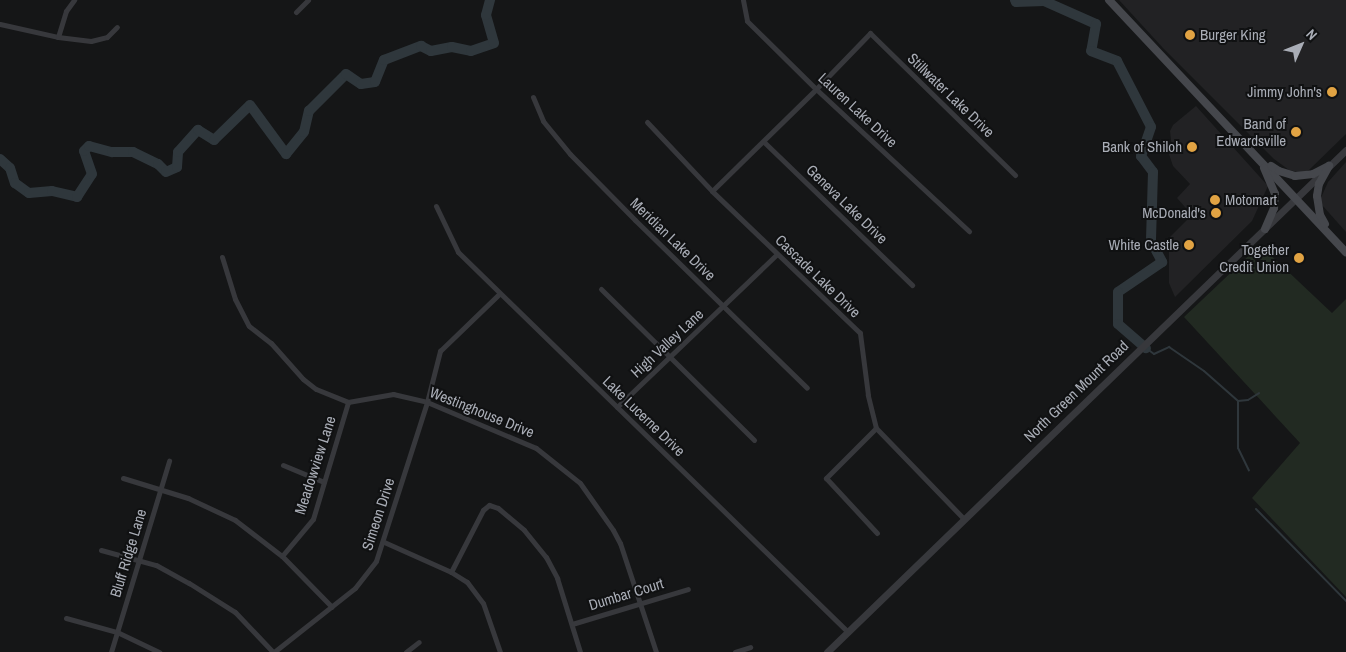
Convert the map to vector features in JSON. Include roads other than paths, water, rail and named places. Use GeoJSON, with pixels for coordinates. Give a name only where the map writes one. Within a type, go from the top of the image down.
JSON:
{"type":"FeatureCollection","features":[{"type":"Feature","properties":{"kind":"main road"},"geometry":{"type":"LineString","coordinates":[[1108,0],[1340,242]]}},
{"type":"Feature","properties":{"kind":"main road"},"geometry":{"type":"LineString","coordinates":[[1258,158],[1279,171],[1295,176],[1313,174],[1329,166]]}},
{"type":"Feature","properties":{"kind":"main road"},"geometry":{"type":"LineString","coordinates":[[1258,158],[1270,179],[1275,194],[1274,208],[1265,228]]}},
{"type":"Feature","properties":{"kind":"main road"},"geometry":{"type":"LineString","coordinates":[[1329,166],[1319,184],[1317,199],[1320,215],[1346,252]]}},
{"type":"Feature","properties":{"kind":"street"},"geometry":{"type":"LineString","coordinates":[[58,37],[66,11],[74,0]]}},
{"type":"Feature","properties":{"kind":"street"},"geometry":{"type":"LineString","coordinates":[[296,12],[308,0]]}},
{"type":"Feature","properties":{"kind":"street","name":"Lauren Lake Drive"},"geometry":{"type":"LineString","coordinates":[[743,0],[746,21],[968,231]]}},
{"type":"Feature","properties":{"kind":"street"},"geometry":{"type":"LineString","coordinates":[[0,24],[58,37],[98,40],[107,37],[117,26]]}},
{"type":"Feature","properties":{"kind":"street","name":"Stillwater Lake Drive"},"geometry":{"type":"LineString","coordinates":[[816,89],[870,33],[1015,176]]}},
{"type":"Feature","properties":{"kind":"street"},"geometry":{"type":"LineString","coordinates":[[712,191],[750,156],[816,89]]}},
{"type":"Feature","properties":{"kind":"street","name":"Meridian Lake Drive"},"geometry":{"type":"LineString","coordinates":[[533,97],[543,121],[570,154],[634,220],[807,388]]}},
{"type":"Feature","properties":{"kind":"street","name":"Cascade Lake Drive"},"geometry":{"type":"LineString","coordinates":[[647,122],[712,191],[860,333],[868,395],[876,428]]}},
{"type":"Feature","properties":{"kind":"street","name":"Geneva Lake Drive"},"geometry":{"type":"LineString","coordinates":[[764,142],[912,285]]}},
{"type":"Feature","properties":{"kind":"street","name":"North Green Mount Road"},"geometry":{"type":"LineString","coordinates":[[827,652],[1345,152]]}},
{"type":"Feature","properties":{"kind":"street","name":"Lake Lucerne Drive"},"geometry":{"type":"LineString","coordinates":[[436,206],[458,252],[848,632]]}},
{"type":"Feature","properties":{"kind":"street","name":"High Valley Lane"},"geometry":{"type":"LineString","coordinates":[[617,407],[777,254]]}},
{"type":"Feature","properties":{"kind":"street"},"geometry":{"type":"LineString","coordinates":[[222,257],[235,299],[250,326],[271,343],[303,379],[316,389],[348,402]]}},
{"type":"Feature","properties":{"kind":"street"},"geometry":{"type":"LineString","coordinates":[[601,289],[754,440]]}},
{"type":"Feature","properties":{"kind":"street","name":"Simeon Drive"},"geometry":{"type":"LineString","coordinates":[[274,652],[355,588],[376,561],[384,542],[427,402],[440,351],[500,293]]}},
{"type":"Feature","properties":{"kind":"street","name":"Westinghouse Drive"},"geometry":{"type":"LineString","coordinates":[[348,402],[393,394],[427,402],[536,448],[580,484],[613,530],[656,652]]}},
{"type":"Feature","properties":{"kind":"street","name":"Meadowview Lane"},"geometry":{"type":"LineString","coordinates":[[282,556],[313,519],[348,402]]}},
{"type":"Feature","properties":{"kind":"street"},"geometry":{"type":"LineString","coordinates":[[877,533],[826,478],[876,428],[964,519]]}},
{"type":"Feature","properties":{"kind":"street","name":"Bluff Ridge Lane"},"geometry":{"type":"LineString","coordinates":[[111,652],[169,461]]}},
{"type":"Feature","properties":{"kind":"street"},"geometry":{"type":"LineString","coordinates":[[284,465],[324,482]]}},
{"type":"Feature","properties":{"kind":"street"},"geometry":{"type":"LineString","coordinates":[[123,478],[188,498],[235,520],[282,556],[332,607]]}},
{"type":"Feature","properties":{"kind":"street"},"geometry":{"type":"LineString","coordinates":[[451,572],[483,510],[489,505],[498,508],[524,530],[546,557],[557,578],[580,652]]}},
{"type":"Feature","properties":{"kind":"street"},"geometry":{"type":"LineString","coordinates":[[384,542],[451,572],[467,582],[483,603],[500,652]]}},
{"type":"Feature","properties":{"kind":"street"},"geometry":{"type":"LineString","coordinates":[[101,550],[156,565],[235,612],[274,652]]}},
{"type":"Feature","properties":{"kind":"street","name":"Dumbar Court"},"geometry":{"type":"LineString","coordinates":[[572,624],[688,589]]}},
{"type":"Feature","properties":{"kind":"street"},"geometry":{"type":"LineString","coordinates":[[66,618],[117,632],[159,652]]}},
{"type":"Feature","properties":{"kind":"street"},"geometry":{"type":"LineString","coordinates":[[406,652],[419,642]]}},
{"type":"Feature","properties":{"kind":"street"},"geometry":{"type":"LineString","coordinates":[[735,652],[750,647]]}},
{"type":"Feature","properties":{"kind":"waterway"},"geometry":{"type":"LineString","coordinates":[[0,159],[10,168],[15,183],[29,193],[52,191],[77,197],[92,174],[84,151],[89,146],[112,152],[133,152],[158,164],[166,172],[177,167],[178,152],[198,130],[214,140],[250,105],[286,154],[304,132],[309,111],[346,74],[361,84],[375,82],[384,60],[421,46],[431,51],[452,47],[471,51],[494,43],[486,15],[490,0]]}},
{"type":"Feature","properties":{"kind":"waterway"},"geometry":{"type":"LineString","coordinates":[[1015,0],[1016,2],[1044,1],[1096,24],[1091,51],[1117,61],[1151,127],[1141,156],[1153,172],[1151,241],[1162,262],[1118,292],[1118,324],[1146,348]]}},
{"type":"Feature","properties":{"kind":"waterway"},"geometry":{"type":"LineString","coordinates":[[1146,348],[1154,354],[1169,347],[1204,371],[1238,401]]}},
{"type":"Feature","properties":{"kind":"waterway"},"geometry":{"type":"LineString","coordinates":[[1238,401],[1248,400],[1259,393]]}},
{"type":"Feature","properties":{"kind":"waterway"},"geometry":{"type":"LineString","coordinates":[[1238,401],[1238,448],[1249,471]]}},
{"type":"Feature","properties":{"kind":"waterway"},"geometry":{"type":"LineString","coordinates":[[1256,509],[1346,601]]}},
{"type":"Feature","properties":{"kind":"place","name":"Burger King"},"geometry":{"type":"Point","coordinates":[1190,35]}},
{"type":"Feature","properties":{"kind":"place","name":"Jimmy John's"},"geometry":{"type":"Point","coordinates":[1332,92]}},
{"type":"Feature","properties":{"kind":"place","name":"Band of Edwardsville"},"geometry":{"type":"Point","coordinates":[1296,132]}},
{"type":"Feature","properties":{"kind":"place","name":"Bank of Shiloh"},"geometry":{"type":"Point","coordinates":[1192,147]}},
{"type":"Feature","properties":{"kind":"place","name":"Motomart"},"geometry":{"type":"Point","coordinates":[1215,200]}},
{"type":"Feature","properties":{"kind":"place","name":"McDonald's"},"geometry":{"type":"Point","coordinates":[1216,213]}},
{"type":"Feature","properties":{"kind":"place","name":"White Castle"},"geometry":{"type":"Point","coordinates":[1189,245]}},
{"type":"Feature","properties":{"kind":"place","name":"Together Credit Union"},"geometry":{"type":"Point","coordinates":[1299,258]}}]}
